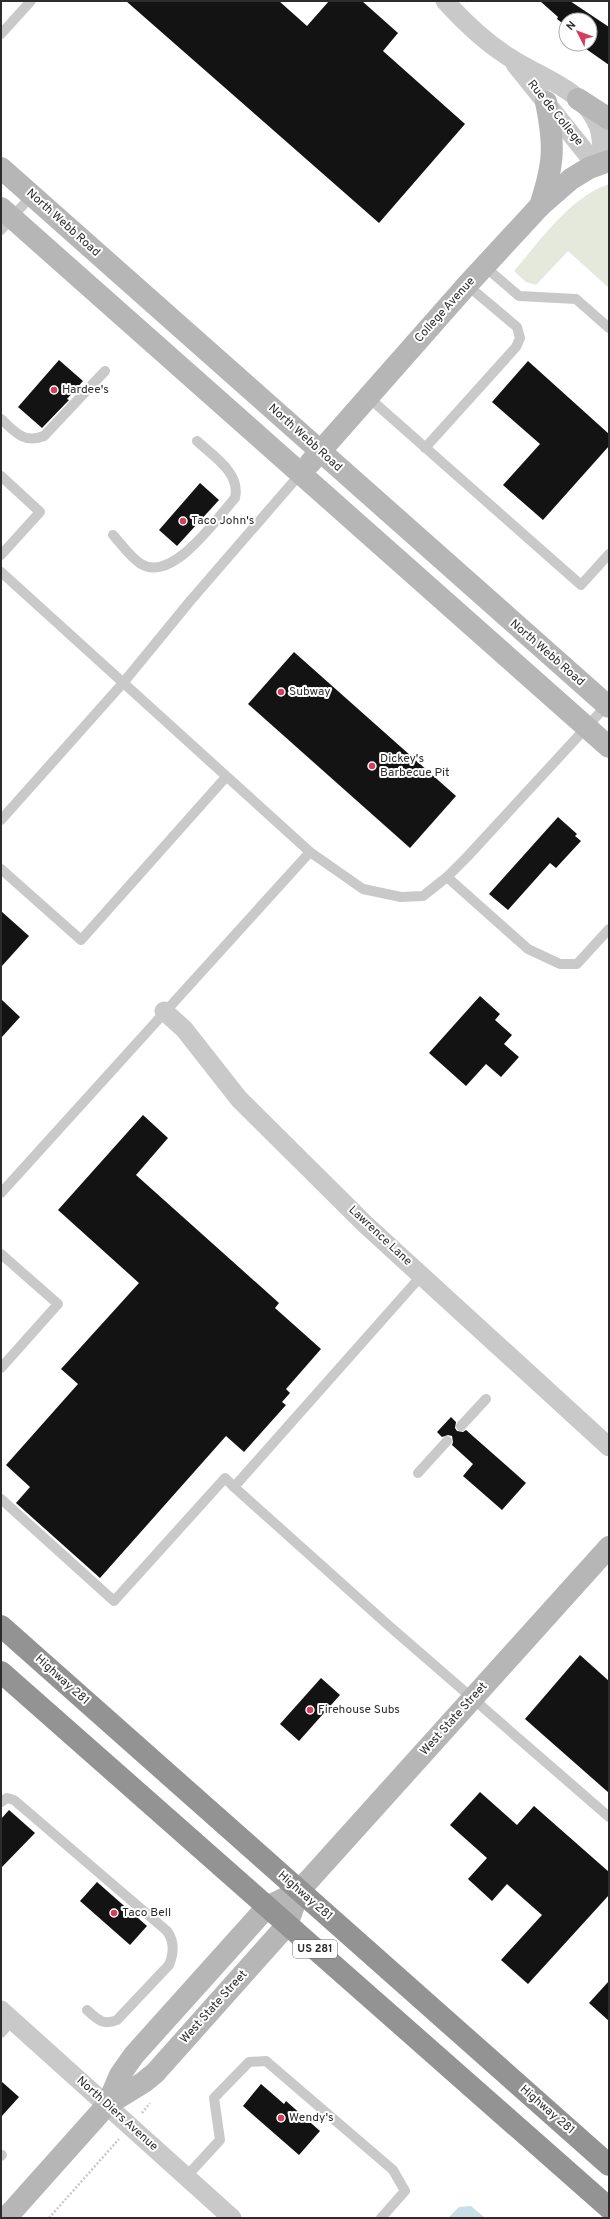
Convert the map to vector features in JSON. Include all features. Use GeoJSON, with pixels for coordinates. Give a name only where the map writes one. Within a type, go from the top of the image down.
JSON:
{"type":"FeatureCollection","features":[{"type":"Feature","properties":{"kind":"highway","name":"Highway 281"},"geometry":{"type":"LineString","coordinates":[[1,1626],[609,2165]]}},
{"type":"Feature","properties":{"kind":"highway","name":"US 281"},"geometry":{"type":"LineString","coordinates":[[1,1672],[609,2208]]}},
{"type":"Feature","properties":{"kind":"street","name":"Rue de College"},"geometry":{"type":"LineString","coordinates":[[445,1],[461,19],[511,59],[552,80],[578,99],[587,108],[599,129],[606,161]]}},
{"type":"Feature","properties":{"kind":"street","name":"Rue de College"},"geometry":{"type":"LineString","coordinates":[[511,59],[587,154],[606,161]]}},
{"type":"Feature","properties":{"kind":"street"},"geometry":{"type":"LineString","coordinates":[[578,99],[609,119]]}},
{"type":"Feature","properties":{"kind":"street"},"geometry":{"type":"LineString","coordinates":[[540,206],[552,162],[552,133],[546,102]]}},
{"type":"Feature","properties":{"kind":"street","name":"College Avenue"},"geometry":{"type":"LineString","coordinates":[[301,474],[467,285],[540,206],[571,179],[606,161]]}},
{"type":"Feature","properties":{"kind":"street","name":"North Webb Road"},"geometry":{"type":"LineString","coordinates":[[1,168],[608,706]]}},
{"type":"Feature","properties":{"kind":"street"},"geometry":{"type":"LineString","coordinates":[[5,219],[301,474],[609,747]]}},
{"type":"Feature","properties":{"kind":"street","name":"Lawrence Lane"},"geometry":{"type":"LineString","coordinates":[[164,1011],[184,1030],[239,1099],[366,1225],[609,1447]]}},
{"type":"Feature","properties":{"kind":"street","name":"West State Street"},"geometry":{"type":"LineString","coordinates":[[107,2105],[125,2065],[267,1907],[299,1891],[609,1547]]}},
{"type":"Feature","properties":{"kind":"street","name":"West State Street"},"geometry":{"type":"LineString","coordinates":[[6,2218],[107,2105],[144,2082],[155,2073],[287,1925],[299,1891]]}},
{"type":"Feature","properties":{"kind":"street","name":"North Diers Avenue"},"geometry":{"type":"LineString","coordinates":[[5,2021],[107,2105],[232,2218]]}},
{"type":"Feature","properties":{"kind":"lane"},"geometry":{"type":"LineString","coordinates":[[1,34],[31,1]]}},
{"type":"Feature","properties":{"kind":"lane"},"geometry":{"type":"LineString","coordinates":[[5,219],[32,195]]}},
{"type":"Feature","properties":{"kind":"lane"},"geometry":{"type":"LineString","coordinates":[[484,266],[519,296],[576,299],[609,328]]}},
{"type":"Feature","properties":{"kind":"lane"},"geometry":{"type":"LineString","coordinates":[[425,448],[516,347],[520,338],[517,327],[467,285]]}},
{"type":"Feature","properties":{"kind":"lane"},"geometry":{"type":"LineString","coordinates":[[1,419],[24,438],[35,440],[44,436],[105,371]]}},
{"type":"Feature","properties":{"kind":"lane"},"geometry":{"type":"LineString","coordinates":[[368,397],[581,585],[609,554]]}},
{"type":"Feature","properties":{"kind":"lane"},"geometry":{"type":"LineString","coordinates":[[113,535],[142,564],[153,568],[171,564],[183,556],[235,498],[238,488],[231,474],[197,442]]}},
{"type":"Feature","properties":{"kind":"lane"},"geometry":{"type":"LineString","coordinates":[[1,820],[123,683],[191,600],[301,474]]}},
{"type":"Feature","properties":{"kind":"lane"},"geometry":{"type":"LineString","coordinates":[[1,476],[40,512],[1,555]]}},
{"type":"Feature","properties":{"kind":"lane"},"geometry":{"type":"LineString","coordinates":[[1,572],[310,852],[363,890],[401,897],[423,896],[447,877],[608,706]]}},
{"type":"Feature","properties":{"kind":"lane"},"geometry":{"type":"LineString","coordinates":[[1,869],[81,940],[226,777]]}},
{"type":"Feature","properties":{"kind":"lane"},"geometry":{"type":"LineString","coordinates":[[1,1193],[164,1011],[310,852]]}},
{"type":"Feature","properties":{"kind":"lane"},"geometry":{"type":"LineString","coordinates":[[447,877],[528,949],[560,964],[577,964],[609,929]]}},
{"type":"Feature","properties":{"kind":"lane"},"geometry":{"type":"LineString","coordinates":[[1,1254],[58,1304],[1,1368]]}},
{"type":"Feature","properties":{"kind":"lane"},"geometry":{"type":"LineString","coordinates":[[234,1487],[422,1275]]}},
{"type":"Feature","properties":{"kind":"lane"},"geometry":{"type":"LineString","coordinates":[[461,1426],[486,1399]]}},
{"type":"Feature","properties":{"kind":"lane"},"geometry":{"type":"LineString","coordinates":[[418,1473],[447,1441]]}},
{"type":"Feature","properties":{"kind":"lane"},"geometry":{"type":"LineString","coordinates":[[1,1499],[114,1601],[224,1478],[382,1620],[609,1817]]}},
{"type":"Feature","properties":{"kind":"lane"},"geometry":{"type":"LineString","coordinates":[[1,1802],[7,1798],[14,1800],[167,1931],[173,1938],[173,1955],[168,1965],[117,2020],[109,2023],[101,2022],[87,2010]]}},
{"type":"Feature","properties":{"kind":"lane"},"geometry":{"type":"LineString","coordinates":[[186,2178],[220,2140],[214,2098],[249,2062],[266,2061],[393,2170],[405,2191],[381,2218]]}},
{"type":"Feature","properties":{"kind":"shaded area"},"geometry":{"type":"Polygon","coordinates":[[[609,184],[609,288],[568,251],[536,285],[526,282],[514,271],[545,234],[568,210],[595,190],[609,184]]]}},
{"type":"Feature","properties":{"kind":"water"},"geometry":{"type":"Polygon","coordinates":[[[471,2206],[485,2218],[448,2218],[459,2207],[471,2206]]]}},
{"type":"Feature","properties":{"kind":"building"},"geometry":{"type":"Polygon","coordinates":[[[126,1],[279,1],[307,26],[329,1],[362,1],[398,33],[383,51],[465,124],[379,223],[126,1]]]}},
{"type":"Feature","properties":{"kind":"building"},"geometry":{"type":"Polygon","coordinates":[[[540,1],[570,1],[586,12],[558,12],[558,17],[540,1]]]}},
{"type":"Feature","properties":{"kind":"building"},"geometry":{"type":"Polygon","coordinates":[[[598,20],[609,27],[609,65],[590,52],[598,52],[598,20]]]}},
{"type":"Feature","properties":{"kind":"building","name":"Hardee's"},"geometry":{"type":"Polygon","coordinates":[[[59,360],[83,381],[67,399],[69,400],[42,428],[18,407],[59,360]]]}},
{"type":"Feature","properties":{"kind":"building"},"geometry":{"type":"Polygon","coordinates":[[[528,361],[609,434],[609,446],[543,520],[503,485],[540,444],[492,402],[528,361]]]}},
{"type":"Feature","properties":{"kind":"building","name":"Taco John's"},"geometry":{"type":"Polygon","coordinates":[[[200,483],[219,500],[177,546],[159,530],[200,483]]]}},
{"type":"Feature","properties":{"kind":"building"},"geometry":{"type":"Polygon","coordinates":[[[294,652],[456,796],[410,848],[248,704],[294,652]]]}},
{"type":"Feature","properties":{"kind":"building"},"geometry":{"type":"Polygon","coordinates":[[[558,817],[577,834],[575,836],[581,841],[556,868],[550,863],[508,910],[489,894],[558,817]]]}},
{"type":"Feature","properties":{"kind":"building"},"geometry":{"type":"Polygon","coordinates":[[[1,911],[29,936],[1,967],[1,911]]]}},
{"type":"Feature","properties":{"kind":"building"},"geometry":{"type":"Polygon","coordinates":[[[480,996],[500,1014],[495,1020],[512,1035],[504,1044],[519,1057],[501,1077],[486,1064],[466,1086],[429,1053],[480,996]]]}},
{"type":"Feature","properties":{"kind":"building"},"geometry":{"type":"Polygon","coordinates":[[[1,999],[20,1017],[1,1038],[1,999]]]}},
{"type":"Feature","properties":{"kind":"building"},"geometry":{"type":"Polygon","coordinates":[[[143,1115],[168,1138],[136,1175],[279,1303],[275,1308],[321,1349],[286,1389],[290,1393],[282,1402],[286,1405],[244,1452],[226,1436],[100,1578],[16,1503],[30,1487],[6,1465],[78,1384],[61,1369],[139,1283],[58,1210],[143,1115]]]}},
{"type":"Feature","properties":{"kind":"building"},"geometry":{"type":"Polygon","coordinates":[[[451,1417],[456,1422],[455,1428],[457,1431],[463,1432],[466,1430],[526,1483],[502,1510],[463,1476],[473,1464],[452,1445],[452,1436],[448,1435],[442,1437],[437,1432],[451,1417]]]}},
{"type":"Feature","properties":{"kind":"building"},"geometry":{"type":"Polygon","coordinates":[[[580,1655],[609,1681],[609,1793],[525,1719],[580,1655]]]}},
{"type":"Feature","properties":{"kind":"building","name":"Firehouse Subs"},"geometry":{"type":"Polygon","coordinates":[[[321,1678],[340,1695],[299,1741],[280,1724],[321,1678]]]}},
{"type":"Feature","properties":{"kind":"building"},"geometry":{"type":"Polygon","coordinates":[[[480,1792],[517,1825],[534,1806],[609,1872],[609,1895],[528,1984],[501,1960],[542,1915],[507,1884],[492,1901],[468,1879],[487,1858],[450,1825],[480,1792]]]}},
{"type":"Feature","properties":{"kind":"building"},"geometry":{"type":"Polygon","coordinates":[[[9,1810],[35,1833],[1,1868],[1,1819],[9,1810]]]}},
{"type":"Feature","properties":{"kind":"building","name":"Taco Bell"},"geometry":{"type":"Polygon","coordinates":[[[97,1882],[147,1926],[130,1945],[80,1901],[97,1882]]]}},
{"type":"Feature","properties":{"kind":"building"},"geometry":{"type":"Polygon","coordinates":[[[609,1981],[609,2021],[589,2003],[609,1981]]]}},
{"type":"Feature","properties":{"kind":"building"},"geometry":{"type":"Polygon","coordinates":[[[1,2081],[19,2097],[1,2117],[1,2081]]]}},
{"type":"Feature","properties":{"kind":"building","name":"Wendy's"},"geometry":{"type":"Polygon","coordinates":[[[261,2084],[284,2104],[286,2101],[320,2131],[299,2155],[243,2106],[261,2084]]]}},
{"type":"Feature","properties":{"kind":"place","name":"Hardee's"},"geometry":{"type":"Point","coordinates":[54,390]}},
{"type":"Feature","properties":{"kind":"place","name":"Taco John's"},"geometry":{"type":"Point","coordinates":[183,521]}},
{"type":"Feature","properties":{"kind":"place","name":"Subway"},"geometry":{"type":"Point","coordinates":[281,692]}},
{"type":"Feature","properties":{"kind":"place","name":"Dickey's Barbecue Pit"},"geometry":{"type":"Point","coordinates":[372,766]}},
{"type":"Feature","properties":{"kind":"place","name":"Firehouse Subs"},"geometry":{"type":"Point","coordinates":[310,1710]}},
{"type":"Feature","properties":{"kind":"place","name":"Taco Bell"},"geometry":{"type":"Point","coordinates":[114,1913]}},
{"type":"Feature","properties":{"kind":"place","name":"Wendy's"},"geometry":{"type":"Point","coordinates":[281,2118]}}]}
